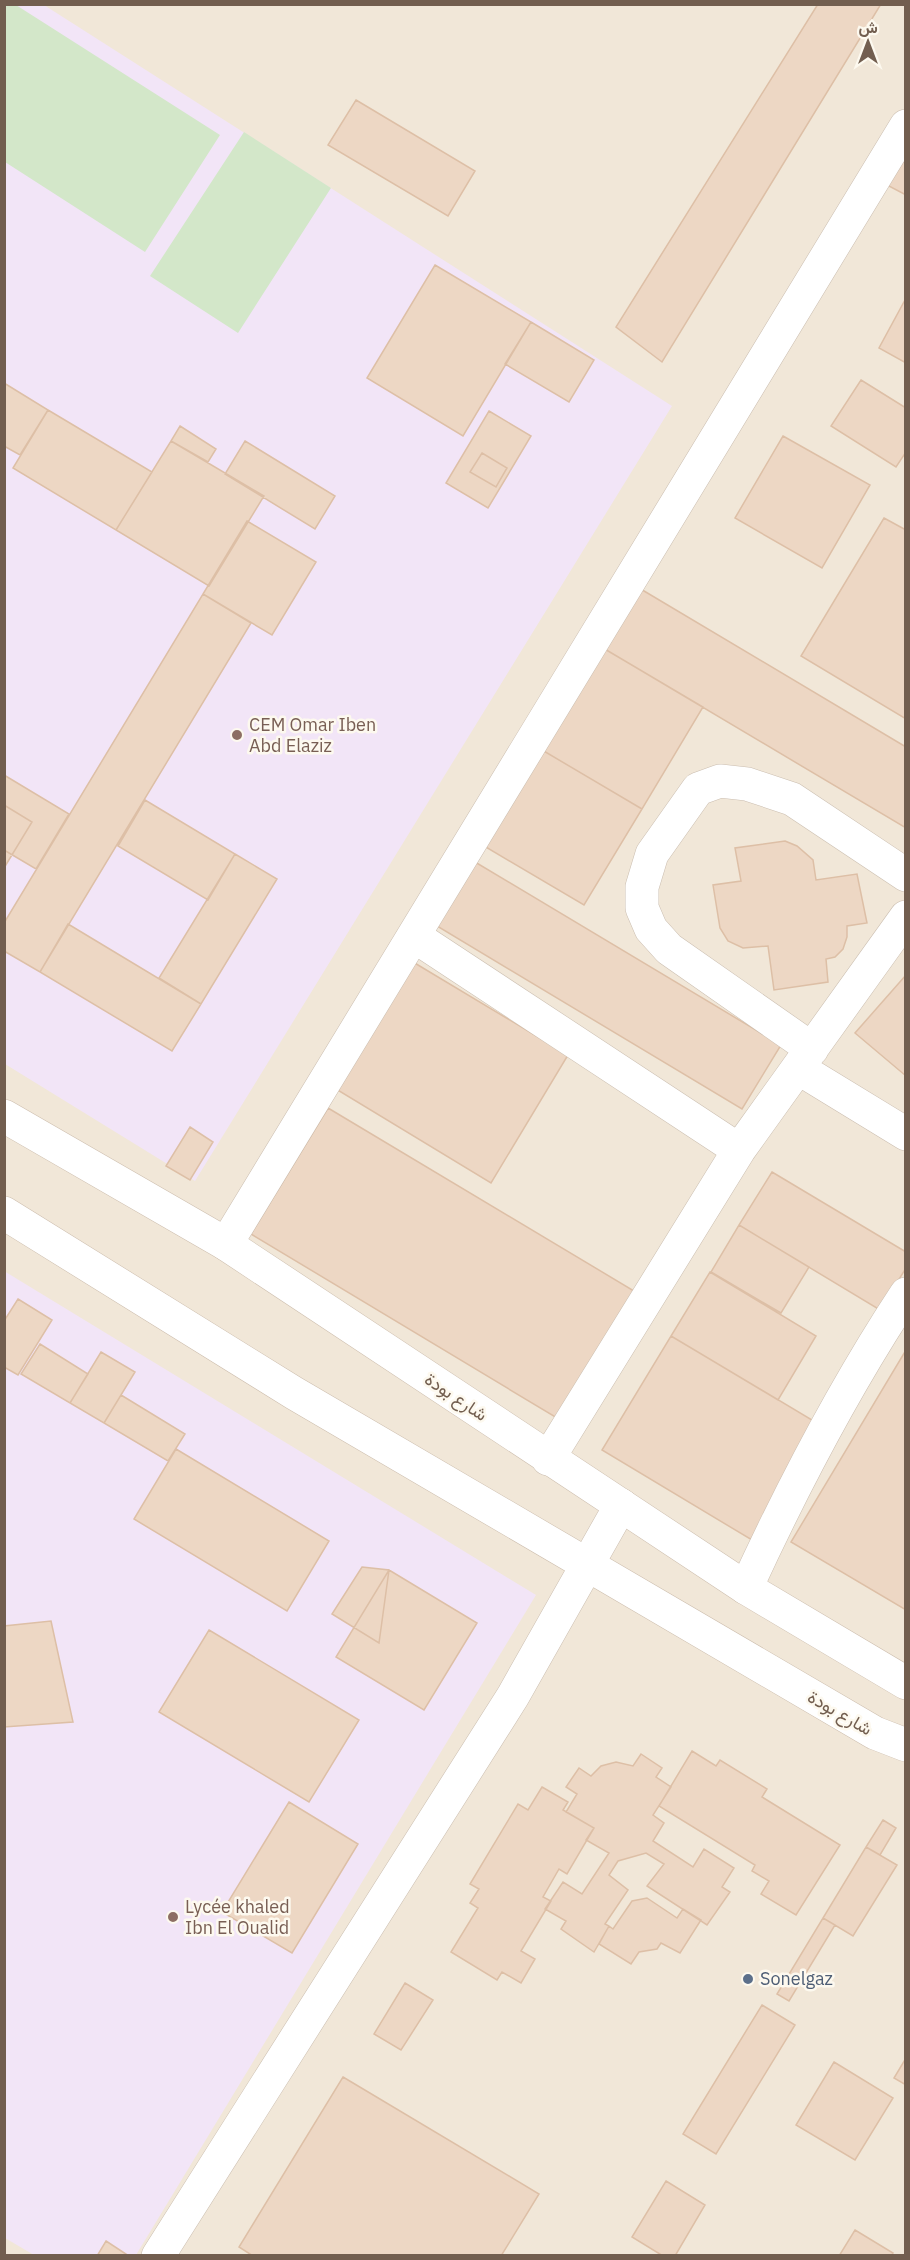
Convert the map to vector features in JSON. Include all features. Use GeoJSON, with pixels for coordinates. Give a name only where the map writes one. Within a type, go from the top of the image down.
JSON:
{"type":"FeatureCollection","features":[{"type":"Feature","properties":{"kind":"street"},"geometry":{"type":"LineString","coordinates":[[226,1244],[906,126]]}},
{"type":"Feature","properties":{"kind":"street"},"geometry":{"type":"LineString","coordinates":[[906,875],[792,799],[747,784],[720,781],[698,789],[651,854],[642,887],[642,908],[651,929],[669,949],[805,1059],[906,1134]]}},
{"type":"Feature","properties":{"kind":"street"},"geometry":{"type":"LineString","coordinates":[[548,1459],[739,1150],[906,917]]}},
{"type":"Feature","properties":{"kind":"street"},"geometry":{"type":"LineString","coordinates":[[414,936],[739,1150]]}},
{"type":"Feature","properties":{"kind":"street","name":"شارع بودة"},"geometry":{"type":"LineString","coordinates":[[4,1116],[226,1244],[746,1588],[906,1683]]}},
{"type":"Feature","properties":{"kind":"street","name":"شارع بودة"},"geometry":{"type":"LineString","coordinates":[[4,1213],[294,1394],[875,1733],[906,1744]]}},
{"type":"Feature","properties":{"kind":"street"},"geometry":{"type":"LineString","coordinates":[[746,1588],[786,1500],[812,1451],[857,1369],[906,1294]]}},
{"type":"Feature","properties":{"kind":"street"},"geometry":{"type":"LineString","coordinates":[[158,2256],[506,1706],[621,1505]]}},
{"type":"Feature","properties":{"kind":"shaded area","name":"CEM Omar Iben Abd Elaziz"},"geometry":{"type":"Polygon","coordinates":[[[4,5],[44,5],[672,406],[195,1181],[5,1064],[4,5]]]}},
{"type":"Feature","properties":{"kind":"shaded area"},"geometry":{"type":"Polygon","coordinates":[[[5,5],[905,5],[905,2255],[5,2255],[5,5]]]}},
{"type":"Feature","properties":{"kind":"shaded area","name":"Lycée khaled Ibn El Oualid"},"geometry":{"type":"Polygon","coordinates":[[[4,1271],[536,1595],[136,2255],[34,2255],[5,2238],[4,1271]]]}},
{"type":"Feature","properties":{"kind":"green space"},"geometry":{"type":"Polygon","coordinates":[[[4,5],[16,5],[220,135],[145,252],[5,162],[4,5]]]}},
{"type":"Feature","properties":{"kind":"green space"},"geometry":{"type":"Polygon","coordinates":[[[244,132],[331,188],[238,333],[150,276],[244,132]]]}},
{"type":"Feature","properties":{"kind":"building"},"geometry":{"type":"Polygon","coordinates":[[[818,4],[881,4],[662,362],[616,327],[818,4]]]}},
{"type":"Feature","properties":{"kind":"building"},"geometry":{"type":"Polygon","coordinates":[[[356,100],[475,171],[448,216],[328,145],[356,100]]]}},
{"type":"Feature","properties":{"kind":"building"},"geometry":{"type":"Polygon","coordinates":[[[906,146],[906,195],[885,184],[906,146]]]}},
{"type":"Feature","properties":{"kind":"building"},"geometry":{"type":"Polygon","coordinates":[[[435,265],[531,322],[463,436],[367,378],[435,265]]]}},
{"type":"Feature","properties":{"kind":"building"},"geometry":{"type":"Polygon","coordinates":[[[906,301],[906,363],[879,348],[906,301]]]}},
{"type":"Feature","properties":{"kind":"building"},"geometry":{"type":"Polygon","coordinates":[[[531,322],[594,360],[569,402],[505,364],[531,322]]]}},
{"type":"Feature","properties":{"kind":"building"},"geometry":{"type":"Polygon","coordinates":[[[861,380],[906,408],[906,452],[896,467],[831,426],[861,380]]]}},
{"type":"Feature","properties":{"kind":"building"},"geometry":{"type":"Polygon","coordinates":[[[4,383],[48,410],[20,455],[4,446],[4,383]]]}},
{"type":"Feature","properties":{"kind":"building"},"geometry":{"type":"Polygon","coordinates":[[[48,410],[152,472],[116,530],[13,468],[48,410]]]}},
{"type":"Feature","properties":{"kind":"building"},"geometry":{"type":"Polygon","coordinates":[[[489,411],[531,436],[488,508],[446,483],[489,411]]]}},
{"type":"Feature","properties":{"kind":"building"},"geometry":{"type":"Polygon","coordinates":[[[180,426],[216,449],[208,462],[171,441],[180,426]]]}},
{"type":"Feature","properties":{"kind":"building"},"geometry":{"type":"Polygon","coordinates":[[[783,436],[870,485],[822,568],[735,518],[783,436]]]}},
{"type":"Feature","properties":{"kind":"building"},"geometry":{"type":"Polygon","coordinates":[[[171,441],[264,496],[209,586],[116,530],[171,441]]]}},
{"type":"Feature","properties":{"kind":"building"},"geometry":{"type":"Polygon","coordinates":[[[245,441],[335,496],[315,529],[225,474],[245,441]]]}},
{"type":"Feature","properties":{"kind":"building"},"geometry":{"type":"Polygon","coordinates":[[[482,453],[507,468],[496,487],[470,472],[482,453]]]}},
{"type":"Feature","properties":{"kind":"building"},"geometry":{"type":"Polygon","coordinates":[[[884,518],[906,530],[906,719],[801,656],[884,518]]]}},
{"type":"Feature","properties":{"kind":"building"},"geometry":{"type":"Polygon","coordinates":[[[247,521],[316,562],[272,635],[203,594],[247,521]]]}},
{"type":"Feature","properties":{"kind":"building"},"geometry":{"type":"Polygon","coordinates":[[[639,588],[906,747],[906,828],[603,648],[639,588]]]}},
{"type":"Feature","properties":{"kind":"building"},"geometry":{"type":"Polygon","coordinates":[[[203,594],[251,623],[40,972],[4,951],[4,923],[203,594]]]}},
{"type":"Feature","properties":{"kind":"building"},"geometry":{"type":"Polygon","coordinates":[[[603,648],[703,707],[642,809],[542,750],[603,648]]]}},
{"type":"Feature","properties":{"kind":"building"},"geometry":{"type":"Polygon","coordinates":[[[537,747],[642,809],[584,905],[479,843],[537,747]]]}},
{"type":"Feature","properties":{"kind":"building"},"geometry":{"type":"Polygon","coordinates":[[[4,775],[69,814],[36,869],[4,850],[4,775]]]}},
{"type":"Feature","properties":{"kind":"building"},"geometry":{"type":"Polygon","coordinates":[[[145,800],[235,854],[208,900],[118,846],[145,800]]]}},
{"type":"Feature","properties":{"kind":"building"},"geometry":{"type":"Polygon","coordinates":[[[4,805],[32,822],[4,868],[4,805]]]}},
{"type":"Feature","properties":{"kind":"building"},"geometry":{"type":"Polygon","coordinates":[[[785,841],[797,846],[813,860],[816,880],[857,874],[867,923],[847,926],[847,937],[843,949],[835,957],[826,959],[828,982],[774,990],[768,946],[743,948],[728,941],[720,928],[713,885],[741,881],[735,848],[785,841]]]}},
{"type":"Feature","properties":{"kind":"building"},"geometry":{"type":"Polygon","coordinates":[[[235,854],[277,879],[201,1004],[159,978],[235,854]]]}},
{"type":"Feature","properties":{"kind":"building"},"geometry":{"type":"Polygon","coordinates":[[[470,859],[781,1045],[742,1109],[432,923],[470,859]]]}},
{"type":"Feature","properties":{"kind":"building"},"geometry":{"type":"Polygon","coordinates":[[[68,924],[201,1004],[172,1051],[40,972],[68,924]]]}},
{"type":"Feature","properties":{"kind":"building"},"geometry":{"type":"Polygon","coordinates":[[[408,959],[568,1055],[491,1183],[331,1086],[408,959]]]}},
{"type":"Feature","properties":{"kind":"building"},"geometry":{"type":"Polygon","coordinates":[[[906,975],[906,1076],[855,1033],[906,975]]]}},
{"type":"Feature","properties":{"kind":"building"},"geometry":{"type":"Polygon","coordinates":[[[328,1108],[639,1294],[562,1421],[251,1234],[328,1108]]]}},
{"type":"Feature","properties":{"kind":"building"},"geometry":{"type":"Polygon","coordinates":[[[190,1127],[213,1142],[190,1180],[166,1166],[190,1127]]]}},
{"type":"Feature","properties":{"kind":"building"},"geometry":{"type":"Polygon","coordinates":[[[772,1172],[906,1252],[906,1268],[880,1310],[739,1225],[772,1172]]]}},
{"type":"Feature","properties":{"kind":"building"},"geometry":{"type":"Polygon","coordinates":[[[739,1225],[809,1267],[781,1313],[711,1272],[739,1225]]]}},
{"type":"Feature","properties":{"kind":"building"},"geometry":{"type":"Polygon","coordinates":[[[710,1272],[816,1336],[778,1400],[671,1336],[710,1272]]]}},
{"type":"Feature","properties":{"kind":"building"},"geometry":{"type":"Polygon","coordinates":[[[18,1299],[52,1320],[18,1375],[4,1367],[4,1321],[18,1299]]]}},
{"type":"Feature","properties":{"kind":"building"},"geometry":{"type":"Polygon","coordinates":[[[671,1336],[822,1426],[752,1540],[602,1450],[671,1336]]]}},
{"type":"Feature","properties":{"kind":"building"},"geometry":{"type":"Polygon","coordinates":[[[40,1344],[88,1374],[70,1403],[21,1374],[40,1344]]]}},
{"type":"Feature","properties":{"kind":"building"},"geometry":{"type":"Polygon","coordinates":[[[906,1350],[906,1610],[791,1542],[906,1350]]]}},
{"type":"Feature","properties":{"kind":"building"},"geometry":{"type":"Polygon","coordinates":[[[101,1352],[135,1372],[104,1423],[70,1403],[101,1352]]]}},
{"type":"Feature","properties":{"kind":"building"},"geometry":{"type":"Polygon","coordinates":[[[121,1395],[185,1434],[168,1461],[104,1423],[121,1395]]]}},
{"type":"Feature","properties":{"kind":"building"},"geometry":{"type":"Polygon","coordinates":[[[176,1449],[329,1541],[287,1611],[134,1519],[176,1449]]]}},
{"type":"Feature","properties":{"kind":"building"},"geometry":{"type":"Polygon","coordinates":[[[362,1567],[389,1570],[379,1643],[332,1614],[362,1567]]]}},
{"type":"Feature","properties":{"kind":"building"},"geometry":{"type":"Polygon","coordinates":[[[389,1570],[477,1623],[424,1710],[336,1657],[389,1570]]]}},
{"type":"Feature","properties":{"kind":"building"},"geometry":{"type":"Polygon","coordinates":[[[51,1621],[73,1722],[4,1727],[4,1626],[51,1621]]]}},
{"type":"Feature","properties":{"kind":"building"},"geometry":{"type":"Polygon","coordinates":[[[209,1630],[359,1720],[309,1802],[159,1712],[209,1630]]]}},
{"type":"Feature","properties":{"kind":"building"},"geometry":{"type":"Polygon","coordinates":[[[692,1751],[716,1766],[720,1760],[767,1789],[762,1797],[840,1845],[796,1915],[761,1894],[769,1881],[752,1871],[755,1865],[659,1806],[692,1751]]]}},
{"type":"Feature","properties":{"kind":"building"},"geometry":{"type":"Polygon","coordinates":[[[641,1754],[662,1768],[656,1777],[671,1787],[653,1815],[664,1823],[653,1841],[693,1867],[704,1849],[734,1868],[722,1887],[730,1892],[707,1925],[647,1886],[664,1864],[646,1853],[618,1861],[609,1875],[628,1890],[605,1924],[609,1926],[594,1952],[561,1929],[566,1921],[545,1909],[563,1882],[582,1894],[609,1853],[586,1840],[594,1828],[566,1812],[577,1794],[566,1787],[579,1768],[591,1776],[601,1766],[616,1762],[633,1766],[641,1754]]]}},
{"type":"Feature","properties":{"kind":"building"},"geometry":{"type":"Polygon","coordinates":[[[542,1787],[568,1802],[563,1810],[594,1828],[567,1874],[559,1869],[543,1897],[551,1901],[521,1951],[535,1959],[521,1983],[502,1972],[497,1980],[451,1952],[478,1908],[470,1903],[479,1889],[470,1884],[518,1804],[528,1810],[542,1787]]]}},
{"type":"Feature","properties":{"kind":"building"},"geometry":{"type":"Polygon","coordinates":[[[289,1802],[358,1844],[292,1953],[222,1912],[289,1802]]]}},
{"type":"Feature","properties":{"kind":"building"},"geometry":{"type":"Polygon","coordinates":[[[883,1820],[896,1828],[880,1855],[866,1847],[883,1820]]]}},
{"type":"Feature","properties":{"kind":"building"},"geometry":{"type":"Polygon","coordinates":[[[866,1847],[897,1865],[853,1936],[823,1918],[866,1847]]]}},
{"type":"Feature","properties":{"kind":"building"},"geometry":{"type":"Polygon","coordinates":[[[647,1898],[677,1918],[683,1909],[701,1920],[680,1953],[661,1943],[657,1949],[639,1952],[631,1964],[599,1944],[609,1926],[613,1929],[632,1901],[647,1898]]]}},
{"type":"Feature","properties":{"kind":"building"},"geometry":{"type":"Polygon","coordinates":[[[823,1918],[835,1925],[789,2001],[777,1994],[823,1918]]]}},
{"type":"Feature","properties":{"kind":"building"},"geometry":{"type":"Polygon","coordinates":[[[405,1983],[433,2000],[401,2050],[374,2034],[405,1983]]]}},
{"type":"Feature","properties":{"kind":"building"},"geometry":{"type":"Polygon","coordinates":[[[762,2005],[795,2025],[716,2154],[683,2134],[762,2005]]]}},
{"type":"Feature","properties":{"kind":"building"},"geometry":{"type":"Polygon","coordinates":[[[906,2058],[906,2085],[894,2078],[906,2058]]]}},
{"type":"Feature","properties":{"kind":"building"},"geometry":{"type":"Polygon","coordinates":[[[834,2062],[893,2098],[855,2160],[796,2125],[834,2062]]]}},
{"type":"Feature","properties":{"kind":"building"},"geometry":{"type":"Polygon","coordinates":[[[343,2077],[539,2194],[501,2256],[253,2256],[239,2247],[343,2077]]]}},
{"type":"Feature","properties":{"kind":"building"},"geometry":{"type":"Polygon","coordinates":[[[666,2181],[705,2205],[675,2256],[663,2256],[632,2237],[666,2181]]]}},
{"type":"Feature","properties":{"kind":"building"},"geometry":{"type":"Polygon","coordinates":[[[855,2230],[893,2253],[891,2256],[839,2256],[855,2230]]]}},
{"type":"Feature","properties":{"kind":"building"},"geometry":{"type":"Polygon","coordinates":[[[106,2241],[129,2256],[97,2256],[106,2241]]]}},
{"type":"Feature","properties":{"kind":"place","name":"CEM Omar Iben Abd Elaziz"},"geometry":{"type":"Point","coordinates":[237,735]}},
{"type":"Feature","properties":{"kind":"place","name":"Lycée khaled Ibn El Oualid"},"geometry":{"type":"Point","coordinates":[173,1917]}},
{"type":"Feature","properties":{"kind":"place","name":"Sonelgaz"},"geometry":{"type":"Point","coordinates":[748,1979]}}]}
